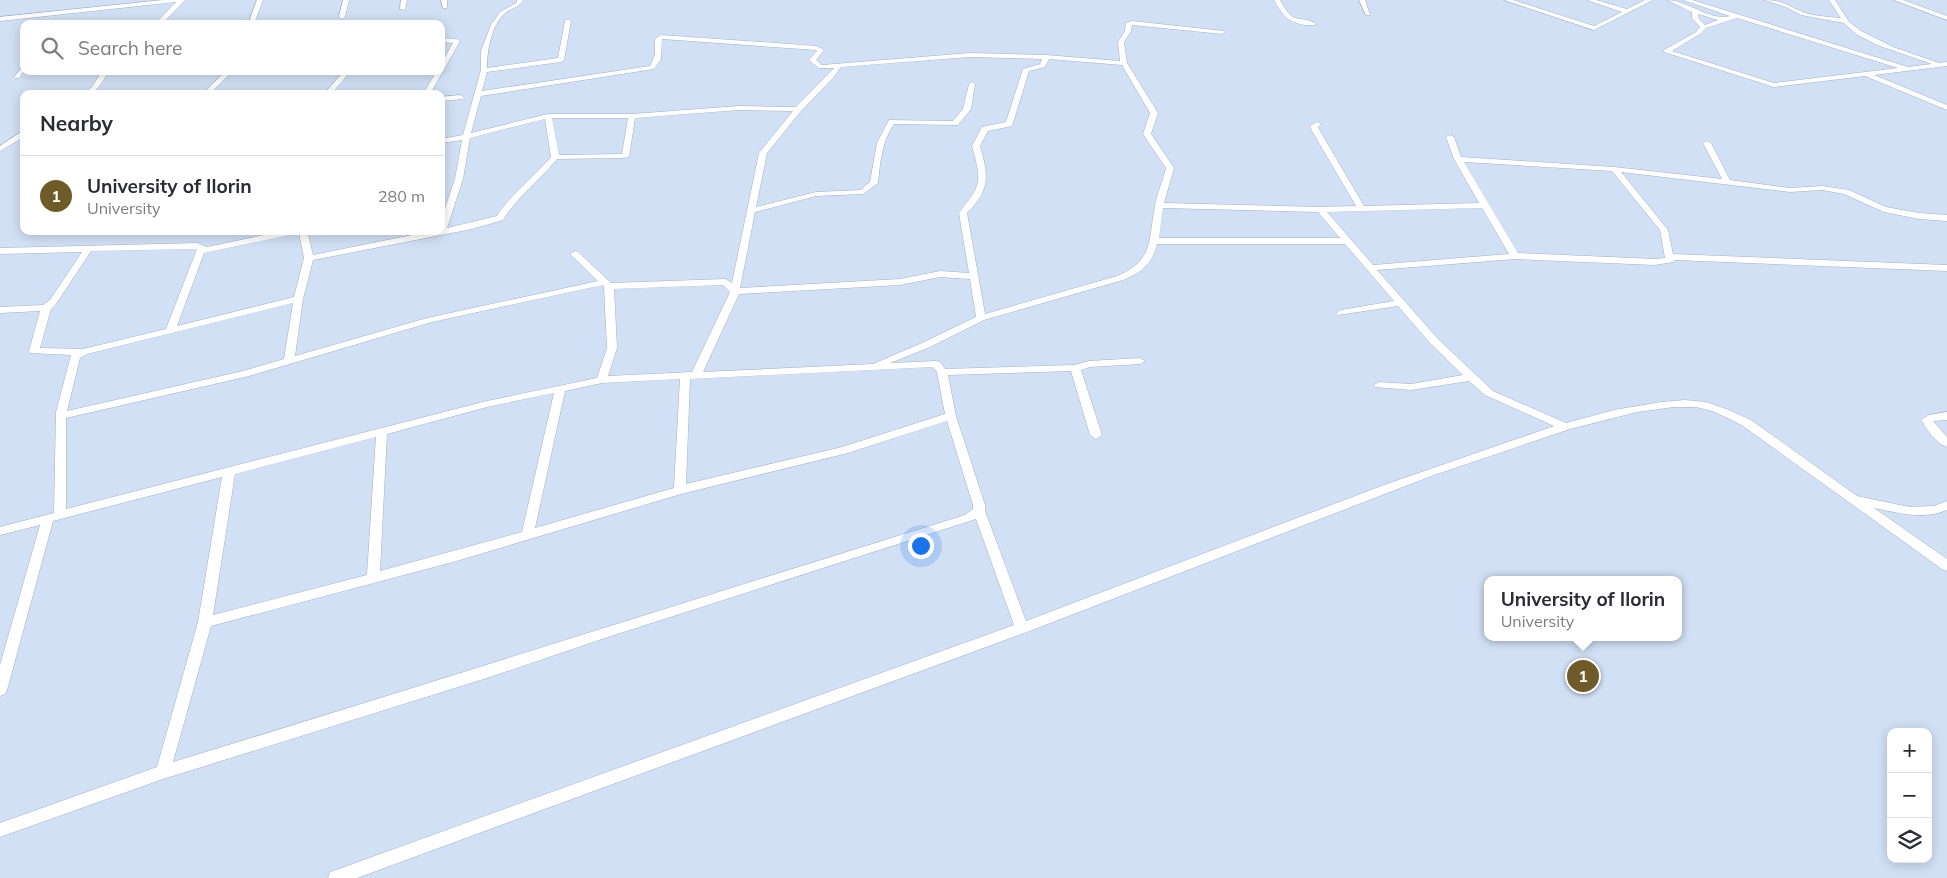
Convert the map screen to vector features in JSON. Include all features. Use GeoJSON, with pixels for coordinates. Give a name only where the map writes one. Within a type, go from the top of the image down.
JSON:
{"type":"FeatureCollection","features":[{"type":"Feature","properties":{"kind":"street"},"geometry":{"type":"LineString","coordinates":[[0,19],[181,0]]}},
{"type":"Feature","properties":{"kind":"street"},"geometry":{"type":"LineString","coordinates":[[162,20],[181,0]]}},
{"type":"Feature","properties":{"kind":"street"},"geometry":{"type":"LineString","coordinates":[[252,20],[260,0]]}},
{"type":"Feature","properties":{"kind":"street"},"geometry":{"type":"LineString","coordinates":[[342,16],[346,0]]}},
{"type":"Feature","properties":{"kind":"street"},"geometry":{"type":"LineString","coordinates":[[403,9],[404,0]]}},
{"type":"Feature","properties":{"kind":"street"},"geometry":{"type":"LineString","coordinates":[[444,0],[446,7]]}},
{"type":"Feature","properties":{"kind":"street"},"geometry":{"type":"LineString","coordinates":[[445,223],[459,179],[466,137],[484,70],[484,50],[494,25],[502,13],[518,4],[520,0]]}},
{"type":"Feature","properties":{"kind":"street"},"geometry":{"type":"LineString","coordinates":[[1277,0],[1285,17],[1291,21],[1314,24]]}},
{"type":"Feature","properties":{"kind":"street"},"geometry":{"type":"LineString","coordinates":[[1362,0],[1366,4],[1368,14]]}},
{"type":"Feature","properties":{"kind":"street"},"geometry":{"type":"LineString","coordinates":[[1507,0],[1594,28],[1650,0]]}},
{"type":"Feature","properties":{"kind":"street"},"geometry":{"type":"LineString","coordinates":[[1590,0],[1626,11]]}},
{"type":"Feature","properties":{"kind":"street"},"geometry":{"type":"LineString","coordinates":[[1670,0],[1696,12],[1725,20]]}},
{"type":"Feature","properties":{"kind":"street"},"geometry":{"type":"LineString","coordinates":[[1686,0],[1910,69]]}},
{"type":"Feature","properties":{"kind":"street"},"geometry":{"type":"LineString","coordinates":[[1768,0],[1780,1],[1803,14],[1845,21],[1868,37],[1943,64]]}},
{"type":"Feature","properties":{"kind":"street"},"geometry":{"type":"LineString","coordinates":[[1832,0],[1840,9],[1845,21]]}},
{"type":"Feature","properties":{"kind":"street"},"geometry":{"type":"LineString","coordinates":[[1897,0],[1947,18]]}},
{"type":"Feature","properties":{"kind":"street"},"geometry":{"type":"LineString","coordinates":[[1698,3],[1695,18],[1704,27]]}},
{"type":"Feature","properties":{"kind":"street"},"geometry":{"type":"LineString","coordinates":[[56,20],[61,13]]}},
{"type":"Feature","properties":{"kind":"street"},"geometry":{"type":"LineString","coordinates":[[1738,15],[1704,27],[1698,33],[1666,51],[1774,85],[1943,64]]}},
{"type":"Feature","properties":{"kind":"street"},"geometry":{"type":"LineString","coordinates":[[484,70],[561,60],[568,21]]}},
{"type":"Feature","properties":{"kind":"street"},"geometry":{"type":"LineString","coordinates":[[865,368],[918,349],[981,318],[1133,274],[1144,264],[1155,241],[1159,205],[1170,168],[1147,134],[1154,113],[1124,63],[1121,42],[1128,31],[1128,24],[1140,22],[1222,32]]}},
{"type":"Feature","properties":{"kind":"street"},"geometry":{"type":"LineString","coordinates":[[477,94],[652,68],[656,65],[659,47],[658,39],[661,37],[817,48],[821,50],[812,60],[822,67],[970,55],[1046,57],[1124,63]]}},
{"type":"Feature","properties":{"kind":"street"},"geometry":{"type":"LineString","coordinates":[[445,40],[457,41],[445,64]]}},
{"type":"Feature","properties":{"kind":"street"},"geometry":{"type":"LineString","coordinates":[[981,318],[963,213],[976,200],[985,177],[976,146],[985,128],[1008,124],[1026,70],[1043,66],[1046,57]]}},
{"type":"Feature","properties":{"kind":"street"},"geometry":{"type":"LineString","coordinates":[[680,490],[690,376],[735,292],[763,153],[798,109],[830,78],[839,66]]}},
{"type":"Feature","properties":{"kind":"street"},"geometry":{"type":"LineString","coordinates":[[17,77],[20,73]]}},
{"type":"Feature","properties":{"kind":"street"},"geometry":{"type":"LineString","coordinates":[[1867,74],[1947,108]]}},
{"type":"Feature","properties":{"kind":"street"},"geometry":{"type":"LineString","coordinates":[[91,90],[103,75]]}},
{"type":"Feature","properties":{"kind":"street"},"geometry":{"type":"LineString","coordinates":[[209,90],[226,75]]}},
{"type":"Feature","properties":{"kind":"street"},"geometry":{"type":"LineString","coordinates":[[331,90],[344,75]]}},
{"type":"Feature","properties":{"kind":"street"},"geometry":{"type":"LineString","coordinates":[[429,90],[438,75]]}},
{"type":"Feature","properties":{"kind":"street"},"geometry":{"type":"LineString","coordinates":[[750,211],[816,194],[863,192],[874,183],[877,160],[887,128],[892,122],[955,123],[967,109],[972,84]]}},
{"type":"Feature","properties":{"kind":"street"},"geometry":{"type":"LineString","coordinates":[[445,99],[460,97]]}},
{"type":"Feature","properties":{"kind":"street"},"geometry":{"type":"LineString","coordinates":[[445,140],[466,137],[548,116],[632,116],[739,108],[798,109]]}},
{"type":"Feature","properties":{"kind":"street"},"geometry":{"type":"LineString","coordinates":[[548,116],[555,157]]}},
{"type":"Feature","properties":{"kind":"street"},"geometry":{"type":"LineString","coordinates":[[445,231],[500,218],[506,208],[536,179],[555,157],[623,156],[626,154],[632,116]]}},
{"type":"Feature","properties":{"kind":"street"},"geometry":{"type":"LineString","coordinates":[[1317,124],[1314,126],[1316,131],[1362,210]]}},
{"type":"Feature","properties":{"kind":"street"},"geometry":{"type":"LineString","coordinates":[[0,138],[20,137]]}},
{"type":"Feature","properties":{"kind":"street"},"geometry":{"type":"LineString","coordinates":[[1450,137],[1458,159],[1483,205],[1515,256]]}},
{"type":"Feature","properties":{"kind":"street"},"geometry":{"type":"LineString","coordinates":[[0,149],[20,138]]}},
{"type":"Feature","properties":{"kind":"street"},"geometry":{"type":"LineString","coordinates":[[1707,143],[1727,182]]}},
{"type":"Feature","properties":{"kind":"street"},"geometry":{"type":"LineString","coordinates":[[1458,159],[1614,169],[1790,190],[1822,188],[1846,192],[1884,209],[1919,216],[1947,218]]}},
{"type":"Feature","properties":{"kind":"street"},"geometry":{"type":"LineString","coordinates":[[1614,169],[1664,230],[1671,257]]}},
{"type":"Feature","properties":{"kind":"street"},"geometry":{"type":"LineString","coordinates":[[1159,205],[1320,210],[1483,205]]}},
{"type":"Feature","properties":{"kind":"street"},"geometry":{"type":"LineString","coordinates":[[1320,210],[1372,268],[1400,304],[1471,377],[1489,393],[1563,426]]}},
{"type":"Feature","properties":{"kind":"street"},"geometry":{"type":"LineString","coordinates":[[170,331],[198,255],[204,250],[277,235]]}},
{"type":"Feature","properties":{"kind":"street"},"geometry":{"type":"LineString","coordinates":[[289,360],[298,300],[309,258],[305,235]]}},
{"type":"Feature","properties":{"kind":"street"},"geometry":{"type":"LineString","coordinates":[[309,258],[427,235]]}},
{"type":"Feature","properties":{"kind":"street"},"geometry":{"type":"LineString","coordinates":[[1155,241],[1346,241]]}},
{"type":"Feature","properties":{"kind":"street"},"geometry":{"type":"LineString","coordinates":[[0,251],[196,246],[204,250]]}},
{"type":"Feature","properties":{"kind":"street"},"geometry":{"type":"LineString","coordinates":[[89,248],[53,302],[46,308],[34,351],[82,352],[298,300]]}},
{"type":"Feature","properties":{"kind":"street"},"geometry":{"type":"LineString","coordinates":[[575,254],[607,284],[612,348],[602,380]]}},
{"type":"Feature","properties":{"kind":"street"},"geometry":{"type":"LineString","coordinates":[[1372,268],[1515,256],[1655,262],[1670,260],[1671,257],[1947,268]]}},
{"type":"Feature","properties":{"kind":"street"},"geometry":{"type":"LineString","coordinates":[[62,416],[245,374],[430,320],[607,284],[725,282],[735,292],[900,282],[940,274],[974,276]]}},
{"type":"Feature","properties":{"kind":"street"},"geometry":{"type":"LineString","coordinates":[[1341,313],[1400,304]]}},
{"type":"Feature","properties":{"kind":"street"},"geometry":{"type":"LineString","coordinates":[[0,310],[46,308]]}},
{"type":"Feature","properties":{"kind":"street"},"geometry":{"type":"LineString","coordinates":[[0,690],[54,516],[62,416],[71,367],[75,357],[82,352]]}},
{"type":"Feature","properties":{"kind":"street"},"geometry":{"type":"LineString","coordinates":[[942,372],[1076,368],[1089,364],[1140,361]]}},
{"type":"Feature","properties":{"kind":"street"},"geometry":{"type":"LineString","coordinates":[[0,531],[487,404],[602,380],[936,364],[942,372],[951,416],[979,505],[978,511],[1022,628]]}},
{"type":"Feature","properties":{"kind":"street"},"geometry":{"type":"LineString","coordinates":[[1076,368],[1096,435]]}},
{"type":"Feature","properties":{"kind":"street"},"geometry":{"type":"LineString","coordinates":[[1379,385],[1411,387],[1471,377]]}},
{"type":"Feature","properties":{"kind":"street"},"geometry":{"type":"LineString","coordinates":[[528,534],[560,389]]}},
{"type":"Feature","properties":{"kind":"street"},"geometry":{"type":"LineString","coordinates":[[336,878],[1022,628],[1438,469],[1563,426],[1662,404],[1706,404],[1721,408],[1747,423],[1947,566]]}},
{"type":"Feature","properties":{"kind":"street"},"geometry":{"type":"LineString","coordinates":[[205,622],[453,557],[680,490],[844,450],[951,416]]}},
{"type":"Feature","properties":{"kind":"street"},"geometry":{"type":"LineString","coordinates":[[1947,416],[1933,417],[1927,420],[1936,433],[1947,443]]}},
{"type":"Feature","properties":{"kind":"street"},"geometry":{"type":"LineString","coordinates":[[373,577],[382,432]]}},
{"type":"Feature","properties":{"kind":"street"},"geometry":{"type":"LineString","coordinates":[[163,772],[205,622],[229,472]]}},
{"type":"Feature","properties":{"kind":"street"},"geometry":{"type":"LineString","coordinates":[[1853,499],[1909,511],[1935,510],[1947,505]]}},
{"type":"Feature","properties":{"kind":"street"},"geometry":{"type":"LineString","coordinates":[[0,830],[163,772],[487,672],[605,632],[969,518],[978,511]]}},
{"type":"Feature","properties":{"kind":"place","name":"University of Ilorin"},"geometry":{"type":"Point","coordinates":[1583,676]}}]}
